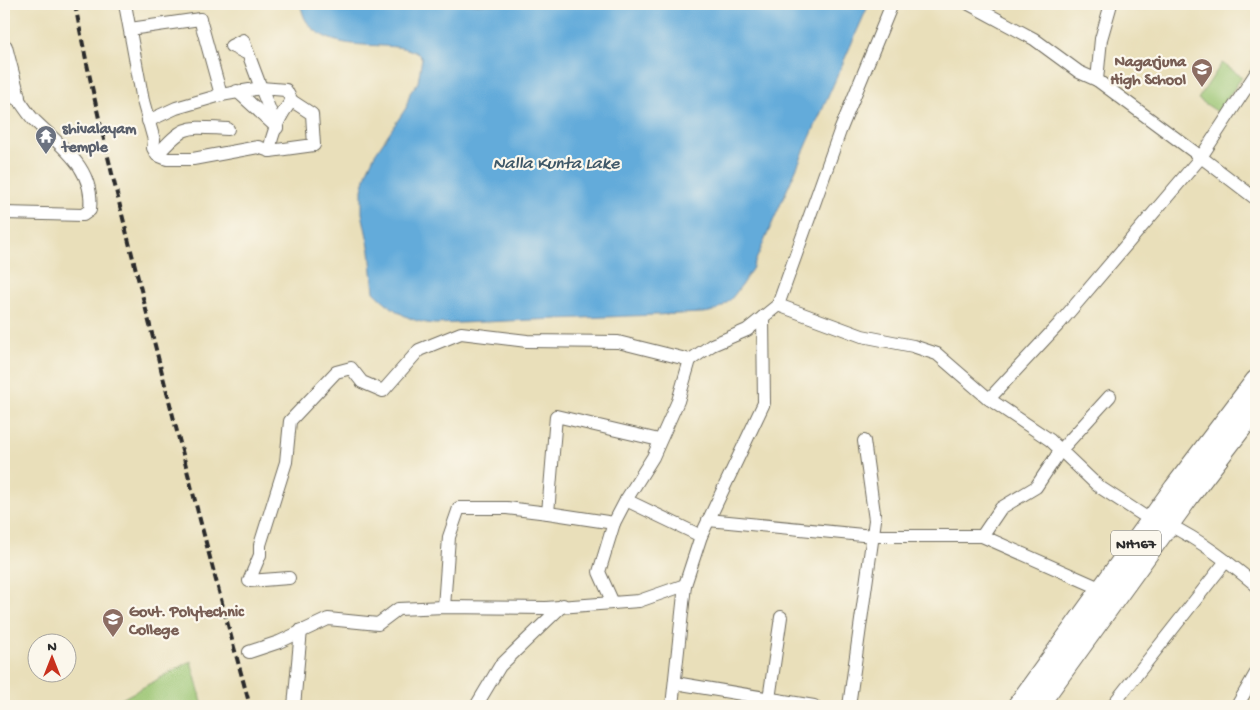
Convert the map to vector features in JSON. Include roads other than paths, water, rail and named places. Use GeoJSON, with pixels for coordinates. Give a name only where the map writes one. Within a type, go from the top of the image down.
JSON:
{"type":"FeatureCollection","features":[{"type":"Feature","properties":{"kind":"highway","name":"NH167"},"geometry":{"type":"LineString","coordinates":[[1037,706],[1256,381]]}},
{"type":"Feature","properties":{"kind":"highway","name":"NH167"},"geometry":{"type":"LineString","coordinates":[[1018,706],[1102,589],[1161,523],[1256,408]]}},
{"type":"Feature","properties":{"kind":"street"},"geometry":{"type":"LineString","coordinates":[[125,4],[148,121],[154,140],[153,148],[157,155],[167,159],[193,159],[258,147],[270,151],[314,145],[312,114],[292,101],[286,90],[261,88],[237,91],[176,108],[148,121]]}},
{"type":"Feature","properties":{"kind":"street"},"geometry":{"type":"LineString","coordinates":[[613,602],[599,572],[614,523],[653,457],[678,401],[690,360],[712,345],[747,330],[778,305],[837,139],[892,4]]}},
{"type":"Feature","properties":{"kind":"street"},"geometry":{"type":"LineString","coordinates":[[969,4],[1034,38],[1079,72],[1097,80],[1256,199]]}},
{"type":"Feature","properties":{"kind":"street"},"geometry":{"type":"LineString","coordinates":[[1097,80],[1101,39],[1110,4]]}},
{"type":"Feature","properties":{"kind":"street"},"geometry":{"type":"LineString","coordinates":[[130,29],[200,19],[221,95]]}},
{"type":"Feature","properties":{"kind":"street"},"geometry":{"type":"LineString","coordinates":[[4,47],[17,97],[32,117],[77,161],[87,182],[91,200],[90,210],[82,215],[4,212]]}},
{"type":"Feature","properties":{"kind":"street"},"geometry":{"type":"LineString","coordinates":[[246,52],[277,128]]}},
{"type":"Feature","properties":{"kind":"street"},"geometry":{"type":"LineString","coordinates":[[989,398],[1059,324],[1201,157],[1256,73]]}},
{"type":"Feature","properties":{"kind":"street"},"geometry":{"type":"LineString","coordinates":[[237,91],[277,128]]}},
{"type":"Feature","properties":{"kind":"street"},"geometry":{"type":"LineString","coordinates":[[270,151],[270,144],[282,111],[292,101]]}},
{"type":"Feature","properties":{"kind":"street"},"geometry":{"type":"LineString","coordinates":[[157,155],[176,135],[190,127],[228,129]]}},
{"type":"Feature","properties":{"kind":"street"},"geometry":{"type":"LineString","coordinates":[[778,305],[862,336],[913,346],[937,354],[989,398],[1050,440],[1098,486],[1161,523],[1196,538],[1256,585]]}},
{"type":"Feature","properties":{"kind":"street"},"geometry":{"type":"LineString","coordinates":[[672,706],[684,585],[708,520],[764,403],[763,317]]}},
{"type":"Feature","properties":{"kind":"street"},"geometry":{"type":"LineString","coordinates":[[289,578],[248,581],[260,555],[260,545],[286,462],[290,421],[336,372],[351,368],[362,382],[383,391],[419,350],[461,333],[527,341],[618,342],[690,360]]}},
{"type":"Feature","properties":{"kind":"street"},"geometry":{"type":"LineString","coordinates":[[982,536],[1000,508],[1036,487],[1060,451],[1110,396]]}},
{"type":"Feature","properties":{"kind":"street"},"geometry":{"type":"LineString","coordinates":[[548,513],[556,416],[659,440]]}},
{"type":"Feature","properties":{"kind":"street"},"geometry":{"type":"LineString","coordinates":[[849,706],[875,520],[864,441]]}},
{"type":"Feature","properties":{"kind":"street"},"geometry":{"type":"LineString","coordinates":[[626,500],[701,536]]}},
{"type":"Feature","properties":{"kind":"street"},"geometry":{"type":"LineString","coordinates":[[444,607],[449,536],[459,508],[507,508],[614,523]]}},
{"type":"Feature","properties":{"kind":"street"},"geometry":{"type":"LineString","coordinates":[[708,520],[873,536],[982,536],[1102,589]]}},
{"type":"Feature","properties":{"kind":"street"},"geometry":{"type":"LineString","coordinates":[[1112,706],[1226,561]]}},
{"type":"Feature","properties":{"kind":"street"},"geometry":{"type":"LineString","coordinates":[[249,652],[279,642],[301,630],[328,619],[378,624],[398,609],[444,607],[546,608],[563,605],[639,601],[684,585]]}},
{"type":"Feature","properties":{"kind":"street"},"geometry":{"type":"LineString","coordinates":[[476,706],[500,666],[563,605]]}},
{"type":"Feature","properties":{"kind":"street"},"geometry":{"type":"LineString","coordinates":[[769,699],[781,617]]}},
{"type":"Feature","properties":{"kind":"street"},"geometry":{"type":"LineString","coordinates":[[294,706],[301,630]]}},
{"type":"Feature","properties":{"kind":"street"},"geometry":{"type":"LineString","coordinates":[[1237,706],[1252,690],[1256,673]]}},
{"type":"Feature","properties":{"kind":"street"},"geometry":{"type":"LineString","coordinates":[[675,683],[814,706]]}},
{"type":"Feature","properties":{"kind":"water","name":"Nalla Kunta Lake"},"geometry":{"type":"Polygon","coordinates":[[[300,4],[869,4],[752,269],[732,298],[720,308],[703,313],[435,324],[417,321],[401,314],[374,292],[370,251],[362,213],[362,190],[367,171],[375,154],[406,108],[410,93],[418,82],[422,58],[413,51],[400,48],[351,44],[334,40],[319,33],[307,22],[300,4]]]}},
{"type":"Feature","properties":{"kind":"railway"},"geometry":{"type":"LineString","coordinates":[[75,4],[97,112],[123,219],[194,498],[250,706]]}},
{"type":"Feature","properties":{"kind":"place","name":"Nagarjuna High School"},"geometry":{"type":"Point","coordinates":[1202,88]}},
{"type":"Feature","properties":{"kind":"place","name":"shivalayam temple"},"geometry":{"type":"Point","coordinates":[46,155]}},
{"type":"Feature","properties":{"kind":"place","name":"Govt. Polytechnic College"},"geometry":{"type":"Point","coordinates":[113,638]}}]}
